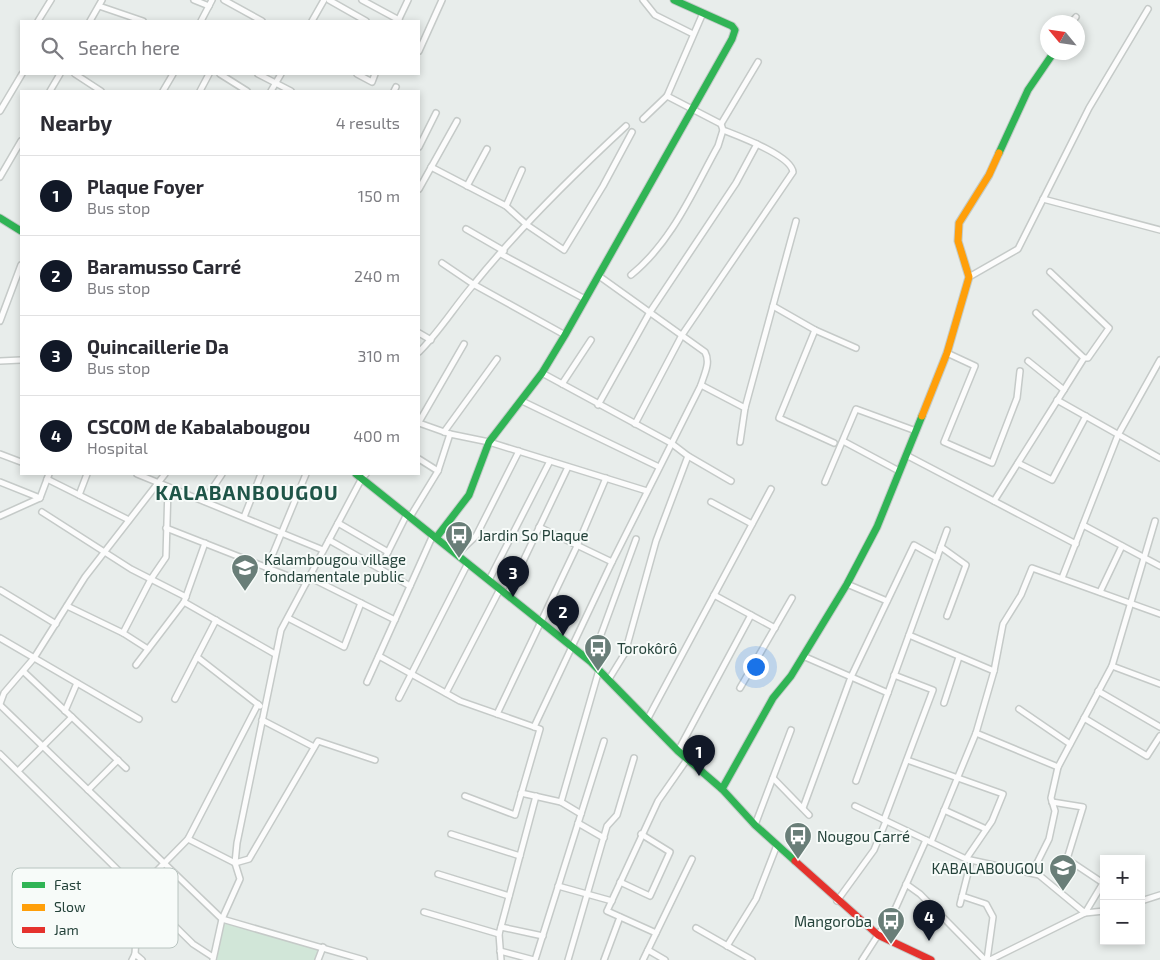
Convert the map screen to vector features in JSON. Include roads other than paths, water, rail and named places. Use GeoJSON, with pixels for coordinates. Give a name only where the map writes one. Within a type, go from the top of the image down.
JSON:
{"type":"FeatureCollection","features":[{"type":"Feature","properties":{"kind":"street"},"geometry":{"type":"LineString","coordinates":[[39,20],[51,0]]}},
{"type":"Feature","properties":{"kind":"street"},"geometry":{"type":"LineString","coordinates":[[91,20],[102,0]]}},
{"type":"Feature","properties":{"kind":"street"},"geometry":{"type":"LineString","coordinates":[[194,0],[209,6]]}},
{"type":"Feature","properties":{"kind":"street"},"geometry":{"type":"LineString","coordinates":[[202,20],[212,0]]}},
{"type":"Feature","properties":{"kind":"street"},"geometry":{"type":"LineString","coordinates":[[224,0],[260,20]]}},
{"type":"Feature","properties":{"kind":"street"},"geometry":{"type":"LineString","coordinates":[[313,20],[324,0]]}},
{"type":"Feature","properties":{"kind":"street"},"geometry":{"type":"LineString","coordinates":[[329,0],[364,20]]}},
{"type":"Feature","properties":{"kind":"street"},"geometry":{"type":"LineString","coordinates":[[362,0],[399,20],[408,0]]}},
{"type":"Feature","properties":{"kind":"street"},"geometry":{"type":"LineString","coordinates":[[420,49],[442,0]]}},
{"type":"Feature","properties":{"kind":"street"},"geometry":{"type":"LineString","coordinates":[[643,0],[655,15],[693,34]]}},
{"type":"Feature","properties":{"kind":"street"},"geometry":{"type":"LineString","coordinates":[[367,682],[434,536],[469,495],[489,442],[542,373],[565,335],[732,39],[735,30],[727,24],[674,0]]}},
{"type":"Feature","properties":{"kind":"street"},"geometry":{"type":"LineString","coordinates":[[99,6],[139,20]]}},
{"type":"Feature","properties":{"kind":"street"},"geometry":{"type":"LineString","coordinates":[[969,278],[1018,249],[1089,108],[1148,10]]}},
{"type":"Feature","properties":{"kind":"street"},"geometry":{"type":"LineString","coordinates":[[643,119],[667,96],[703,13]]}},
{"type":"Feature","properties":{"kind":"street"},"geometry":{"type":"LineString","coordinates":[[722,789],[773,698],[803,656],[847,584],[877,527],[947,354],[969,278],[958,241],[960,223],[989,175],[1028,90],[1049,60]]}},
{"type":"Feature","properties":{"kind":"street"},"geometry":{"type":"LineString","coordinates":[[721,124],[758,62]]}},
{"type":"Feature","properties":{"kind":"street"},"geometry":{"type":"LineString","coordinates":[[0,111],[21,75]]}},
{"type":"Feature","properties":{"kind":"street"},"geometry":{"type":"LineString","coordinates":[[51,90],[59,75]]}},
{"type":"Feature","properties":{"kind":"street"},"geometry":{"type":"LineString","coordinates":[[77,75],[100,90]]}},
{"type":"Feature","properties":{"kind":"street"},"geometry":{"type":"LineString","coordinates":[[164,90],[172,75]]}},
{"type":"Feature","properties":{"kind":"street"},"geometry":{"type":"LineString","coordinates":[[201,90],[208,75]]}},
{"type":"Feature","properties":{"kind":"street"},"geometry":{"type":"LineString","coordinates":[[222,75],[245,90]]}},
{"type":"Feature","properties":{"kind":"street"},"geometry":{"type":"LineString","coordinates":[[260,75],[289,90]]}},
{"type":"Feature","properties":{"kind":"street"},"geometry":{"type":"LineString","coordinates":[[272,90],[280,75]]}},
{"type":"Feature","properties":{"kind":"street"},"geometry":{"type":"LineString","coordinates":[[359,75],[372,82],[375,75]]}},
{"type":"Feature","properties":{"kind":"street"},"geometry":{"type":"LineString","coordinates":[[631,275],[646,263],[667,238],[718,146],[723,130],[721,124],[667,96]]}},
{"type":"Feature","properties":{"kind":"street"},"geometry":{"type":"LineString","coordinates":[[420,145],[436,113]]}},
{"type":"Feature","properties":{"kind":"street"},"geometry":{"type":"LineString","coordinates":[[420,187],[457,121]]}},
{"type":"Feature","properties":{"kind":"street"},"geometry":{"type":"LineString","coordinates":[[420,351],[431,340],[473,284],[527,225],[563,186],[626,126]]}},
{"type":"Feature","properties":{"kind":"street"},"geometry":{"type":"LineString","coordinates":[[635,424],[682,335],[793,172],[791,166],[758,144],[723,130]]}},
{"type":"Feature","properties":{"kind":"street"},"geometry":{"type":"LineString","coordinates":[[431,167],[506,206],[527,225],[564,250],[567,248],[632,132]]}},
{"type":"Feature","properties":{"kind":"street"},"geometry":{"type":"LineString","coordinates":[[0,177],[20,143]]}},
{"type":"Feature","properties":{"kind":"street"},"geometry":{"type":"LineString","coordinates":[[598,405],[650,312],[736,183],[758,144]]}},
{"type":"Feature","properties":{"kind":"street"},"geometry":{"type":"LineString","coordinates":[[467,186],[487,149]]}},
{"type":"Feature","properties":{"kind":"street"},"geometry":{"type":"LineString","coordinates":[[506,206],[522,170]]}},
{"type":"Feature","properties":{"kind":"street"},"geometry":{"type":"LineString","coordinates":[[1043,199],[1160,230]]}},
{"type":"Feature","properties":{"kind":"street"},"geometry":{"type":"LineString","coordinates":[[0,218],[20,230]]}},
{"type":"Feature","properties":{"kind":"street"},"geometry":{"type":"LineString","coordinates":[[740,442],[744,408],[796,221]]}},
{"type":"Feature","properties":{"kind":"street"},"geometry":{"type":"LineString","coordinates":[[466,229],[502,253],[585,300]]}},
{"type":"Feature","properties":{"kind":"street"},"geometry":{"type":"LineString","coordinates":[[442,263],[473,284],[565,335]]}},
{"type":"Feature","properties":{"kind":"street"},"geometry":{"type":"LineString","coordinates":[[1,317],[20,268]]}},
{"type":"Feature","properties":{"kind":"street"},"geometry":{"type":"LineString","coordinates":[[994,501],[1084,358],[1088,358],[1109,328],[1050,272]]}},
{"type":"Feature","properties":{"kind":"street"},"geometry":{"type":"LineString","coordinates":[[534,727],[612,562],[700,385],[708,357],[705,352],[599,276]]}},
{"type":"Feature","properties":{"kind":"street"},"geometry":{"type":"LineString","coordinates":[[773,306],[814,330],[856,348]]}},
{"type":"Feature","properties":{"kind":"street"},"geometry":{"type":"LineString","coordinates":[[1036,313],[1084,358]]}},
{"type":"Feature","properties":{"kind":"street"},"geometry":{"type":"LineString","coordinates":[[814,330],[779,418],[834,443]]}},
{"type":"Feature","properties":{"kind":"street"},"geometry":{"type":"LineString","coordinates":[[420,334],[431,340]]}},
{"type":"Feature","properties":{"kind":"street"},"geometry":{"type":"LineString","coordinates":[[562,384],[591,340]]}},
{"type":"Feature","properties":{"kind":"street"},"geometry":{"type":"LineString","coordinates":[[420,421],[464,344]]}},
{"type":"Feature","properties":{"kind":"street"},"geometry":{"type":"LineString","coordinates":[[947,354],[975,366],[944,442],[992,463],[1017,398],[1020,371]]}},
{"type":"Feature","properties":{"kind":"street"},"geometry":{"type":"LineString","coordinates":[[0,361],[20,359]]}},
{"type":"Feature","properties":{"kind":"street"},"geometry":{"type":"LineString","coordinates":[[380,568],[408,515],[438,471],[447,433],[497,359]]}},
{"type":"Feature","properties":{"kind":"street"},"geometry":{"type":"LineString","coordinates":[[1062,578],[1118,435],[1160,360]]}},
{"type":"Feature","properties":{"kind":"street"},"geometry":{"type":"LineString","coordinates":[[1028,361],[1064,390]]}},
{"type":"Feature","properties":{"kind":"street"},"geometry":{"type":"LineString","coordinates":[[542,373],[671,443],[688,456],[732,481]]}},
{"type":"Feature","properties":{"kind":"street"},"geometry":{"type":"LineString","coordinates":[[700,385],[744,408]]}},
{"type":"Feature","properties":{"kind":"street"},"geometry":{"type":"LineString","coordinates":[[1057,400],[1160,458]]}},
{"type":"Feature","properties":{"kind":"street"},"geometry":{"type":"LineString","coordinates":[[522,401],[659,467]]}},
{"type":"Feature","properties":{"kind":"street"},"geometry":{"type":"LineString","coordinates":[[825,482],[856,409],[916,431]]}},
{"type":"Feature","properties":{"kind":"street"},"geometry":{"type":"LineString","coordinates":[[1018,463],[1052,480],[1086,416]]}},
{"type":"Feature","properties":{"kind":"street"},"geometry":{"type":"LineString","coordinates":[[420,423],[447,433],[489,442],[647,491]]}},
{"type":"Feature","properties":{"kind":"street"},"geometry":{"type":"LineString","coordinates":[[843,440],[899,472]]}},
{"type":"Feature","properties":{"kind":"street"},"geometry":{"type":"LineString","coordinates":[[457,554],[476,536],[519,451]]}},
{"type":"Feature","properties":{"kind":"street"},"geometry":{"type":"LineString","coordinates":[[0,454],[20,462]]}},
{"type":"Feature","properties":{"kind":"street"},"geometry":{"type":"LineString","coordinates":[[906,455],[1076,544]]}},
{"type":"Feature","properties":{"kind":"street"},"geometry":{"type":"LineString","coordinates":[[608,679],[625,653],[656,541],[688,456]]}},
{"type":"Feature","properties":{"kind":"street"},"geometry":{"type":"LineString","coordinates":[[420,460],[438,471]]}},
{"type":"Feature","properties":{"kind":"street"},"geometry":{"type":"LineString","coordinates":[[489,580],[550,461]]}},
{"type":"Feature","properties":{"kind":"street"},"geometry":{"type":"LineString","coordinates":[[507,595],[568,467]]}},
{"type":"Feature","properties":{"kind":"street"},"geometry":{"type":"LineString","coordinates":[[79,495],[88,475]]}},
{"type":"Feature","properties":{"kind":"street"},"geometry":{"type":"LineString","coordinates":[[142,475],[324,550]]}},
{"type":"Feature","properties":{"kind":"street"},"geometry":{"type":"LineString","coordinates":[[164,475],[85,577],[34,658],[24,672],[4,693],[0,705],[168,868]]}},
{"type":"Feature","properties":{"kind":"street"},"geometry":{"type":"LineString","coordinates":[[204,501],[221,475]]}},
{"type":"Feature","properties":{"kind":"street"},"geometry":{"type":"LineString","coordinates":[[244,518],[261,475]]}},
{"type":"Feature","properties":{"kind":"street"},"geometry":{"type":"LineString","coordinates":[[267,568],[306,475]]}},
{"type":"Feature","properties":{"kind":"street"},"geometry":{"type":"LineString","coordinates":[[178,929],[193,944],[213,959],[222,920],[240,879],[235,863],[237,843],[281,630],[338,523],[361,475],[600,670],[646,721],[722,789],[755,825],[837,901],[878,935],[915,957],[930,960]]}},
{"type":"Feature","properties":{"kind":"street"},"geometry":{"type":"LineString","coordinates":[[0,516],[40,498],[48,476],[79,495],[129,520]]}},
{"type":"Feature","properties":{"kind":"street"},"geometry":{"type":"LineString","coordinates":[[497,714],[577,546],[606,478]]}},
{"type":"Feature","properties":{"kind":"street"},"geometry":{"type":"LineString","coordinates":[[0,482],[40,498]]}},
{"type":"Feature","properties":{"kind":"street"},"geometry":{"type":"LineString","coordinates":[[123,633],[151,579],[166,557],[168,487]]}},
{"type":"Feature","properties":{"kind":"street"},"geometry":{"type":"LineString","coordinates":[[646,721],[771,489]]}},
{"type":"Feature","properties":{"kind":"street"},"geometry":{"type":"LineString","coordinates":[[711,502],[752,524]]}},
{"type":"Feature","properties":{"kind":"street"},"geometry":{"type":"LineString","coordinates":[[42,512],[104,552],[275,654]]}},
{"type":"Feature","properties":{"kind":"street"},"geometry":{"type":"LineString","coordinates":[[1032,873],[1049,839],[1054,812],[1052,802],[1058,767],[1112,666],[1155,521]]}},
{"type":"Feature","properties":{"kind":"street"},"geometry":{"type":"LineString","coordinates":[[338,523],[388,552]]}},
{"type":"Feature","properties":{"kind":"street"},"geometry":{"type":"LineString","coordinates":[[1083,525],[1160,566]]}},
{"type":"Feature","properties":{"kind":"street"},"geometry":{"type":"LineString","coordinates":[[539,527],[612,562]]}},
{"type":"Feature","properties":{"kind":"street"},"geometry":{"type":"LineString","coordinates":[[166,528],[306,583]]}},
{"type":"Feature","properties":{"kind":"street"},"geometry":{"type":"LineString","coordinates":[[856,781],[947,530]]}},
{"type":"Feature","properties":{"kind":"street"},"geometry":{"type":"LineString","coordinates":[[591,662],[636,539]]}},
{"type":"Feature","properties":{"kind":"street"},"geometry":{"type":"LineString","coordinates":[[329,540],[410,586]]}},
{"type":"Feature","properties":{"kind":"street"},"geometry":{"type":"LineString","coordinates":[[136,665],[185,599],[205,543]]}},
{"type":"Feature","properties":{"kind":"street"},"geometry":{"type":"LineString","coordinates":[[803,808],[851,677],[914,545],[937,558]]}},
{"type":"Feature","properties":{"kind":"street"},"geometry":{"type":"LineString","coordinates":[[1100,592],[1122,546]]}},
{"type":"Feature","properties":{"kind":"street"},"geometry":{"type":"LineString","coordinates":[[941,548],[966,565],[947,616]]}},
{"type":"Feature","properties":{"kind":"street"},"geometry":{"type":"LineString","coordinates":[[399,698],[468,563]]}},
{"type":"Feature","properties":{"kind":"street"},"geometry":{"type":"LineString","coordinates":[[862,960],[896,907],[944,810],[976,733],[994,672],[1002,624],[1021,595],[1032,568],[1160,614]]}},
{"type":"Feature","properties":{"kind":"street"},"geometry":{"type":"LineString","coordinates":[[309,578],[395,620]]}},
{"type":"Feature","properties":{"kind":"street"},"geometry":{"type":"LineString","coordinates":[[847,584],[887,602]]}},
{"type":"Feature","properties":{"kind":"street"},"geometry":{"type":"LineString","coordinates":[[446,693],[500,589]]}},
{"type":"Feature","properties":{"kind":"street"},"geometry":{"type":"LineString","coordinates":[[0,590],[56,624]]}},
{"type":"Feature","properties":{"kind":"street"},"geometry":{"type":"LineString","coordinates":[[714,595],[775,628]]}},
{"type":"Feature","properties":{"kind":"street"},"geometry":{"type":"LineString","coordinates":[[740,688],[792,598]]}},
{"type":"Feature","properties":{"kind":"street"},"geometry":{"type":"LineString","coordinates":[[288,618],[344,647],[361,603]]}},
{"type":"Feature","properties":{"kind":"street"},"geometry":{"type":"LineString","coordinates":[[67,606],[123,633],[148,649]]}},
{"type":"Feature","properties":{"kind":"street"},"geometry":{"type":"LineString","coordinates":[[678,751],[751,615]]}},
{"type":"Feature","properties":{"kind":"street"},"geometry":{"type":"LineString","coordinates":[[175,699],[216,620]]}},
{"type":"Feature","properties":{"kind":"street"},"geometry":{"type":"LineString","coordinates":[[909,635],[994,672]]}},
{"type":"Feature","properties":{"kind":"street"},"geometry":{"type":"LineString","coordinates":[[0,638],[140,719]]}},
{"type":"Feature","properties":{"kind":"street"},"geometry":{"type":"LineString","coordinates":[[379,656],[460,701],[540,729],[515,815],[465,796]]}},
{"type":"Feature","properties":{"kind":"street"},"geometry":{"type":"LineString","coordinates":[[803,656],[888,693]]}},
{"type":"Feature","properties":{"kind":"street"},"geometry":{"type":"LineString","coordinates":[[197,657],[264,709]]}},
{"type":"Feature","properties":{"kind":"street"},"geometry":{"type":"LineString","coordinates":[[944,703],[959,657]]}},
{"type":"Feature","properties":{"kind":"street"},"geometry":{"type":"LineString","coordinates":[[1112,666],[1160,684]]}},
{"type":"Feature","properties":{"kind":"street"},"geometry":{"type":"LineString","coordinates":[[561,802],[600,670]]}},
{"type":"Feature","properties":{"kind":"street"},"geometry":{"type":"LineString","coordinates":[[24,672],[126,768]]}},
{"type":"Feature","properties":{"kind":"street"},"geometry":{"type":"LineString","coordinates":[[837,901],[874,850],[933,690],[894,676]]}},
{"type":"Feature","properties":{"kind":"street"},"geometry":{"type":"LineString","coordinates":[[65,711],[77,683]]}},
{"type":"Feature","properties":{"kind":"street"},"geometry":{"type":"LineString","coordinates":[[0,688],[4,693]]}},
{"type":"Feature","properties":{"kind":"street"},"geometry":{"type":"LineString","coordinates":[[1098,691],[1160,727]]}},
{"type":"Feature","properties":{"kind":"street"},"geometry":{"type":"LineString","coordinates":[[160,868],[188,839],[258,704]]}},
{"type":"Feature","properties":{"kind":"street"},"geometry":{"type":"LineString","coordinates":[[1019,709],[1070,744]]}},
{"type":"Feature","properties":{"kind":"street"},"geometry":{"type":"LineString","coordinates":[[18,771],[72,717]]}},
{"type":"Feature","properties":{"kind":"street"},"geometry":{"type":"LineString","coordinates":[[1084,718],[1147,756],[1160,736]]}},
{"type":"Feature","properties":{"kind":"street"},"geometry":{"type":"LineString","coordinates":[[262,720],[314,747]]}},
{"type":"Feature","properties":{"kind":"street"},"geometry":{"type":"LineString","coordinates":[[755,825],[791,730]]}},
{"type":"Feature","properties":{"kind":"street"},"geometry":{"type":"LineString","coordinates":[[976,733],[1058,767]]}},
{"type":"Feature","properties":{"kind":"street"},"geometry":{"type":"LineString","coordinates":[[188,839],[235,863],[249,859],[318,741],[376,760]]}},
{"type":"Feature","properties":{"kind":"street"},"geometry":{"type":"LineString","coordinates":[[500,951],[534,960],[604,741]]}},
{"type":"Feature","properties":{"kind":"street"},"geometry":{"type":"LineString","coordinates":[[0,754],[117,868]]}},
{"type":"Feature","properties":{"kind":"street"},"geometry":{"type":"LineString","coordinates":[[568,960],[607,826],[618,815],[634,758]]}},
{"type":"Feature","properties":{"kind":"street"},"geometry":{"type":"LineString","coordinates":[[656,933],[607,911],[641,834],[658,801],[688,758]]}},
{"type":"Feature","properties":{"kind":"street"},"geometry":{"type":"LineString","coordinates":[[88,790],[118,760]]}},
{"type":"Feature","properties":{"kind":"street"},"geometry":{"type":"LineString","coordinates":[[907,760],[1004,794],[969,860],[960,904]]}},
{"type":"Feature","properties":{"kind":"street"},"geometry":{"type":"LineString","coordinates":[[773,778],[809,815]]}},
{"type":"Feature","properties":{"kind":"street"},"geometry":{"type":"LineString","coordinates":[[521,793],[561,802],[581,814]]}},
{"type":"Feature","properties":{"kind":"street"},"geometry":{"type":"LineString","coordinates":[[501,960],[499,934],[536,796]]}},
{"type":"Feature","properties":{"kind":"street"},"geometry":{"type":"LineString","coordinates":[[1052,802],[1083,807],[1067,860],[1103,883],[1085,913]]}},
{"type":"Feature","properties":{"kind":"street"},"geometry":{"type":"LineString","coordinates":[[855,806],[969,860],[1039,874],[1085,913]]}},
{"type":"Feature","properties":{"kind":"street"},"geometry":{"type":"LineString","coordinates":[[944,810],[986,829]]}},
{"type":"Feature","properties":{"kind":"street"},"geometry":{"type":"LineString","coordinates":[[578,823],[604,838]]}},
{"type":"Feature","properties":{"kind":"street"},"geometry":{"type":"LineString","coordinates":[[451,834],[520,856]]}},
{"type":"Feature","properties":{"kind":"street"},"geometry":{"type":"LineString","coordinates":[[620,882],[650,896],[670,852],[641,834]]}},
{"type":"Feature","properties":{"kind":"street"},"geometry":{"type":"LineString","coordinates":[[727,946],[756,898],[777,845]]}},
{"type":"Feature","properties":{"kind":"street"},"geometry":{"type":"LineString","coordinates":[[643,960],[692,859]]}},
{"type":"Feature","properties":{"kind":"street"},"geometry":{"type":"LineString","coordinates":[[438,874],[509,896]]}},
{"type":"Feature","properties":{"kind":"street"},"geometry":{"type":"LineString","coordinates":[[178,878],[222,920],[364,960]]}},
{"type":"Feature","properties":{"kind":"street"},"geometry":{"type":"LineString","coordinates":[[906,884],[920,894],[987,960]]}},
{"type":"Feature","properties":{"kind":"street"},"geometry":{"type":"LineString","coordinates":[[558,886],[612,901]]}},
{"type":"Feature","properties":{"kind":"street"},"geometry":{"type":"LineString","coordinates":[[1144,900],[1160,895]]}},
{"type":"Feature","properties":{"kind":"street"},"geometry":{"type":"LineString","coordinates":[[962,896],[986,904],[993,917],[987,960]]}},
{"type":"Feature","properties":{"kind":"street"},"geometry":{"type":"LineString","coordinates":[[987,960],[1085,913],[1100,911]]}},
{"type":"Feature","properties":{"kind":"street"},"geometry":{"type":"LineString","coordinates":[[424,912],[499,934]]}},
{"type":"Feature","properties":{"kind":"street"},"geometry":{"type":"LineString","coordinates":[[604,960],[620,917]]}},
{"type":"Feature","properties":{"kind":"street"},"geometry":{"type":"LineString","coordinates":[[501,927],[543,936]]}},
{"type":"Feature","properties":{"kind":"street"},"geometry":{"type":"LineString","coordinates":[[696,928],[752,960]]}},
{"type":"Feature","properties":{"kind":"street"},"geometry":{"type":"LineString","coordinates":[[318,960],[323,947]]}},
{"type":"Feature","properties":{"kind":"street"},"geometry":{"type":"LineString","coordinates":[[132,960],[135,948]]}},
{"type":"Feature","properties":{"kind":"street"},"geometry":{"type":"LineString","coordinates":[[648,950],[664,960]]}},
{"type":"Feature","properties":{"kind":"street"},"geometry":{"type":"LineString","coordinates":[[135,954],[142,960]]}},
{"type":"Feature","properties":{"kind":"place","name":"Jardin So Plaque"},"geometry":{"type":"Point","coordinates":[459,559]}},
{"type":"Feature","properties":{"kind":"place","name":"Kalambougou village fondamentale public"},"geometry":{"type":"Point","coordinates":[245,592]}},
{"type":"Feature","properties":{"kind":"place","name":"Quincaillerie Da"},"geometry":{"type":"Point","coordinates":[513,597]}},
{"type":"Feature","properties":{"kind":"place","name":"Baramusso Carré"},"geometry":{"type":"Point","coordinates":[563,636]}},
{"type":"Feature","properties":{"kind":"place","name":"Torokôrô"},"geometry":{"type":"Point","coordinates":[598,672]}},
{"type":"Feature","properties":{"kind":"place","name":"Plaque Foyer"},"geometry":{"type":"Point","coordinates":[699,776]}},
{"type":"Feature","properties":{"kind":"place","name":"Nougou Carré"},"geometry":{"type":"Point","coordinates":[798,860]}},
{"type":"Feature","properties":{"kind":"place","name":"KABALABOUGOU"},"geometry":{"type":"Point","coordinates":[1063,892]}},
{"type":"Feature","properties":{"kind":"place","name":"CSCOM de Kabalabougou"},"geometry":{"type":"Point","coordinates":[929,941]}},
{"type":"Feature","properties":{"kind":"place","name":"Mangoroba"},"geometry":{"type":"Point","coordinates":[891,945]}},
{"type":"Feature","properties":{"kind":"district","name":"KALABANBOUGOU"},"geometry":{"type":"Point","coordinates":[247,492]}}]}
